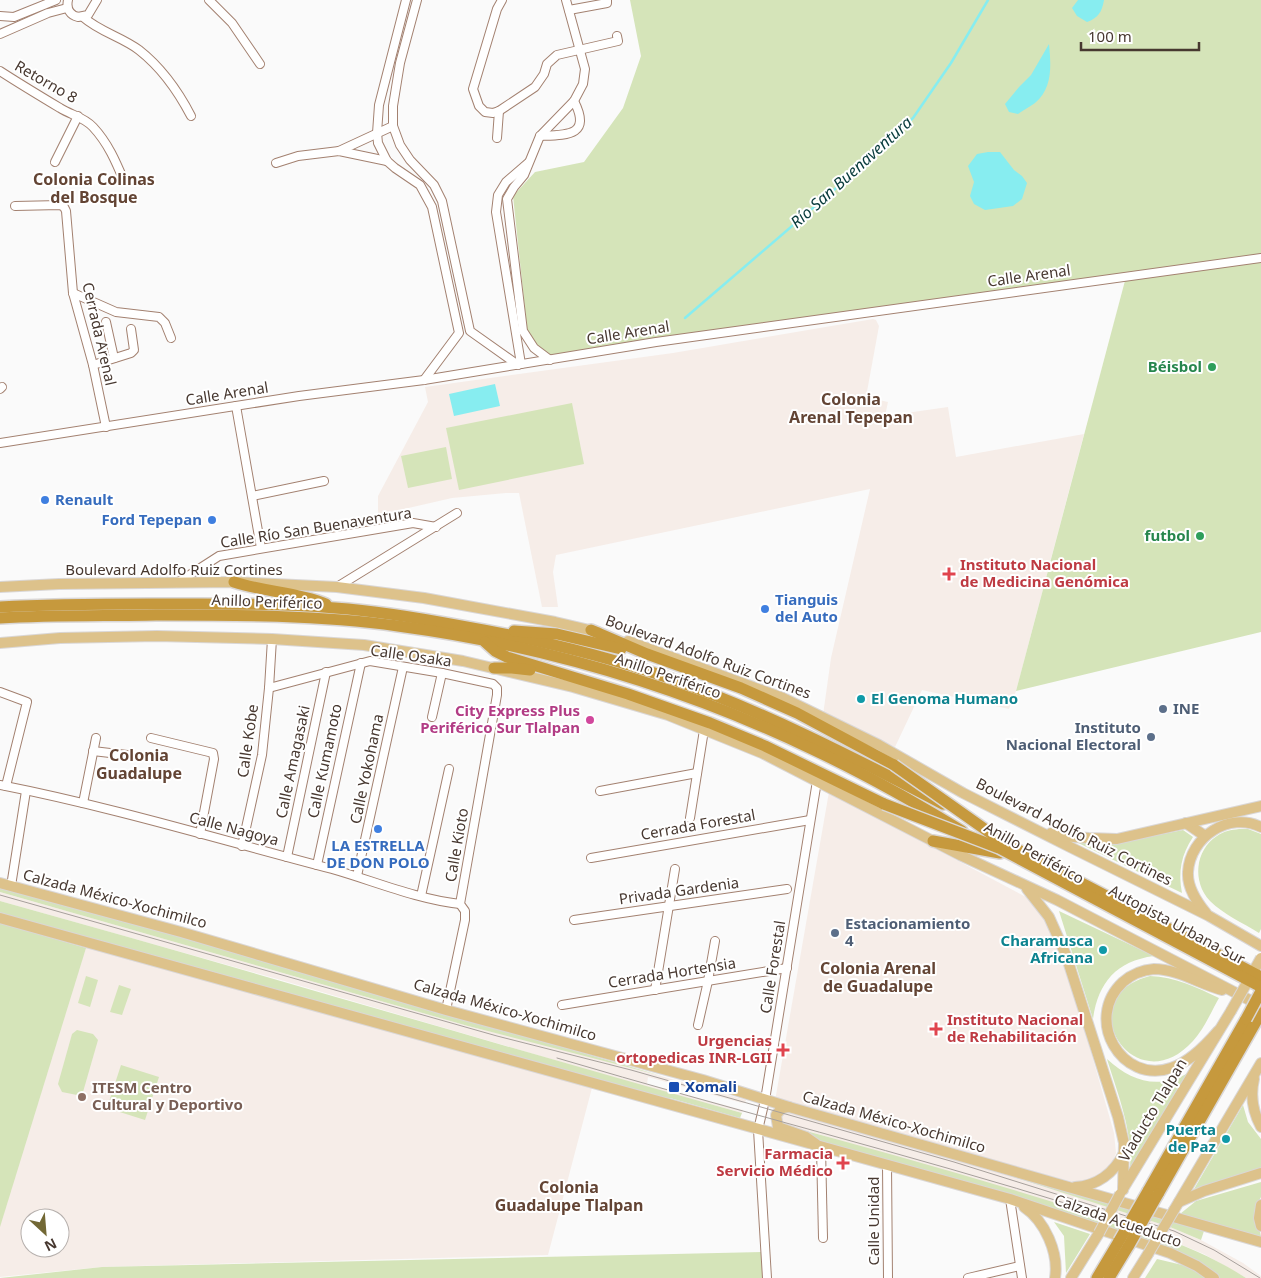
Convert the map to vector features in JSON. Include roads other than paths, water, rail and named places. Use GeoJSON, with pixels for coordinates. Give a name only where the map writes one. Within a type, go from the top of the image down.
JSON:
{"type":"FeatureCollection","features":[{"type":"Feature","properties":{"kind":"highway"},"geometry":{"type":"LineString","coordinates":[[234,582],[262,590],[308,598],[335,608]]}},
{"type":"Feature","properties":{"kind":"highway","name":"Anillo Periférico"},"geometry":{"type":"LineString","coordinates":[[0,607],[52,604],[229,604],[335,608],[406,616],[495,632],[551,644],[664,676],[717,695],[773,719],[861,761],[1261,972]]}},
{"type":"Feature","properties":{"kind":"highway","name":"Anillo Periférico"},"geometry":{"type":"LineString","coordinates":[[0,618],[207,615],[307,618],[397,626],[484,641],[551,656],[631,678],[735,715],[812,749],[1001,848]]}},
{"type":"Feature","properties":{"kind":"highway"},"geometry":{"type":"LineString","coordinates":[[591,630],[648,654],[741,688],[797,713],[846,739],[894,765],[1001,848]]}},
{"type":"Feature","properties":{"kind":"highway"},"geometry":{"type":"LineString","coordinates":[[495,632],[526,631],[557,634],[648,654]]}},
{"type":"Feature","properties":{"kind":"highway"},"geometry":{"type":"LineString","coordinates":[[484,641],[495,651],[507,657],[656,703],[710,723],[765,746],[865,796],[1001,848]]}},
{"type":"Feature","properties":{"kind":"highway"},"geometry":{"type":"LineString","coordinates":[[494,668],[521,668],[550,674],[564,674]]}},
{"type":"Feature","properties":{"kind":"highway"},"geometry":{"type":"LineString","coordinates":[[933,841],[1001,848]]}},
{"type":"Feature","properties":{"kind":"highway","name":"Autopista Urbana Sur"},"geometry":{"type":"LineString","coordinates":[[1001,848],[1261,977]]}},
{"type":"Feature","properties":{"kind":"highway","name":"Autopista Urbana Sur"},"geometry":{"type":"LineString","coordinates":[[1001,848],[1261,990]]}},
{"type":"Feature","properties":{"kind":"highway"},"geometry":{"type":"LineString","coordinates":[[1109,1278],[1124,1243],[1254,1018],[1261,990]]}},
{"type":"Feature","properties":{"kind":"highway"},"geometry":{"type":"LineString","coordinates":[[1097,1278],[1124,1243]]}},
{"type":"Feature","properties":{"kind":"main road","name":"Boulevard Adolfo Ruiz Cortines"},"geometry":{"type":"LineString","coordinates":[[0,587],[59,584],[234,582],[337,587],[424,598],[591,630],[624,639],[783,698],[879,745],[964,793],[1208,916],[1261,946]]}},
{"type":"Feature","properties":{"kind":"main road"},"geometry":{"type":"LineString","coordinates":[[0,643],[60,638],[157,636],[272,639],[364,645],[463,661],[573,687],[668,715],[762,753],[933,841],[1237,992],[1261,1006]]}},
{"type":"Feature","properties":{"kind":"main road"},"geometry":{"type":"LineString","coordinates":[[1033,829],[1060,836],[1117,839],[1261,806]]}},
{"type":"Feature","properties":{"kind":"main road"},"geometry":{"type":"LineString","coordinates":[[1208,916],[1196,901],[1189,885],[1187,873],[1195,849],[1214,828],[1246,821],[1261,827]]}},
{"type":"Feature","properties":{"kind":"main road"},"geometry":{"type":"LineString","coordinates":[[1186,823],[1205,836]]}},
{"type":"Feature","properties":{"kind":"main road","name":"Calzada México-Xochimilco"},"geometry":{"type":"LineString","coordinates":[[0,883],[181,932],[446,1010],[703,1080],[789,1107],[1261,1242]]}},
{"type":"Feature","properties":{"kind":"main road"},"geometry":{"type":"LineString","coordinates":[[1020,883],[1030,891],[1049,917],[1066,955],[1118,1116],[1124,1152],[1122,1192]]}},
{"type":"Feature","properties":{"kind":"main road"},"geometry":{"type":"LineString","coordinates":[[0,918],[1010,1200],[1030,1211],[1046,1235],[1055,1258],[1055,1278]]}},
{"type":"Feature","properties":{"kind":"main road","name":"Viaducto Tlalpan"},"geometry":{"type":"LineString","coordinates":[[1071,1278],[1100,1233],[1122,1192],[1261,958]]}},
{"type":"Feature","properties":{"kind":"main road"},"geometry":{"type":"LineString","coordinates":[[1218,1031],[1201,1050],[1181,1064],[1170,1069],[1151,1070],[1134,1065],[1114,1048],[1107,1032],[1106,1014],[1112,996],[1120,985],[1130,977],[1147,970],[1169,971],[1214,988],[1237,992]]}},
{"type":"Feature","properties":{"kind":"main road"},"geometry":{"type":"LineString","coordinates":[[1260,1065],[1253,1082],[1252,1098],[1261,1126]]}},
{"type":"Feature","properties":{"kind":"main road"},"geometry":{"type":"LineString","coordinates":[[1133,1278],[1260,1065]]}},
{"type":"Feature","properties":{"kind":"main road"},"geometry":{"type":"LineString","coordinates":[[789,1107],[782,1108],[776,1115],[775,1120],[778,1127],[806,1137],[820,1147]]}},
{"type":"Feature","properties":{"kind":"main road"},"geometry":{"type":"LineString","coordinates":[[1071,1188],[1086,1186],[1100,1180],[1117,1165],[1124,1152]]}},
{"type":"Feature","properties":{"kind":"main road"},"geometry":{"type":"LineString","coordinates":[[1177,1206],[1204,1191],[1261,1173]]}},
{"type":"Feature","properties":{"kind":"main road","name":"Calzada Acueducto"},"geometry":{"type":"LineString","coordinates":[[1010,1200],[1170,1253],[1197,1266],[1214,1278]]}},
{"type":"Feature","properties":{"kind":"main road"},"geometry":{"type":"LineString","coordinates":[[1261,1205],[1259,1218],[1261,1226]]}},
{"type":"Feature","properties":{"kind":"street"},"geometry":{"type":"LineString","coordinates":[[0,16],[14,17],[56,0]]}},
{"type":"Feature","properties":{"kind":"street"},"geometry":{"type":"LineString","coordinates":[[83,17],[92,11],[97,0]]}},
{"type":"Feature","properties":{"kind":"street"},"geometry":{"type":"LineString","coordinates":[[210,0],[232,23],[260,64]]}},
{"type":"Feature","properties":{"kind":"street"},"geometry":{"type":"LineString","coordinates":[[406,0],[381,97],[377,133],[378,143],[387,161],[420,185],[432,207],[459,333]]}},
{"type":"Feature","properties":{"kind":"street"},"geometry":{"type":"LineString","coordinates":[[418,0],[400,63],[393,106],[393,126],[400,145],[410,160],[434,185],[442,200],[470,331]]}},
{"type":"Feature","properties":{"kind":"street"},"geometry":{"type":"LineString","coordinates":[[502,0],[497,10],[473,89],[479,106],[485,112],[499,111],[535,87],[551,58],[557,54],[618,41],[617,36]]}},
{"type":"Feature","properties":{"kind":"street"},"geometry":{"type":"LineString","coordinates":[[550,360],[534,348],[523,331],[507,199],[524,174],[540,136],[574,101],[583,84],[585,69],[566,0]]}},
{"type":"Feature","properties":{"kind":"street"},"geometry":{"type":"LineString","coordinates":[[568,10],[607,3],[607,0]]}},
{"type":"Feature","properties":{"kind":"street"},"geometry":{"type":"LineString","coordinates":[[0,34],[68,4],[74,16],[83,17],[93,25],[138,50],[167,77],[181,96],[191,116]]}},
{"type":"Feature","properties":{"kind":"street","name":"Retorno 8"},"geometry":{"type":"LineString","coordinates":[[0,71],[62,110],[78,116],[92,126],[104,140],[116,161],[124,181]]}},
{"type":"Feature","properties":{"kind":"street"},"geometry":{"type":"LineString","coordinates":[[540,136],[564,135],[578,129],[581,125],[581,118],[574,101]]}},
{"type":"Feature","properties":{"kind":"street"},"geometry":{"type":"LineString","coordinates":[[497,138],[499,111]]}},
{"type":"Feature","properties":{"kind":"street","name":"Retorno 8"},"geometry":{"type":"LineString","coordinates":[[55,162],[78,116]]}},
{"type":"Feature","properties":{"kind":"street"},"geometry":{"type":"LineString","coordinates":[[276,164],[298,156],[339,151],[393,126]]}},
{"type":"Feature","properties":{"kind":"street"},"geometry":{"type":"LineString","coordinates":[[339,151],[387,161]]}},
{"type":"Feature","properties":{"kind":"street"},"geometry":{"type":"LineString","coordinates":[[520,365],[496,212],[498,195],[506,182],[529,161]]}},
{"type":"Feature","properties":{"kind":"street","name":"Cerrada Arenal"},"geometry":{"type":"LineString","coordinates":[[15,206],[60,205],[66,211],[73,293],[93,365],[106,427]]}},
{"type":"Feature","properties":{"kind":"street","name":"Calle Arenal"},"geometry":{"type":"LineString","coordinates":[[0,443],[299,396],[424,380],[656,342],[1261,258]]}},
{"type":"Feature","properties":{"kind":"street"},"geometry":{"type":"LineString","coordinates":[[73,293],[116,312],[159,317],[165,323],[171,338]]}},
{"type":"Feature","properties":{"kind":"street"},"geometry":{"type":"LineString","coordinates":[[453,310],[460,312],[465,308]]}},
{"type":"Feature","properties":{"kind":"street"},"geometry":{"type":"LineString","coordinates":[[106,322],[114,358]]}},
{"type":"Feature","properties":{"kind":"street"},"geometry":{"type":"LineString","coordinates":[[93,365],[131,353],[134,350],[131,329]]}},
{"type":"Feature","properties":{"kind":"street"},"geometry":{"type":"LineString","coordinates":[[424,380],[464,329],[470,331],[520,365]]}},
{"type":"Feature","properties":{"kind":"street"},"geometry":{"type":"LineString","coordinates":[[236,406],[261,548]]}},
{"type":"Feature","properties":{"kind":"street"},"geometry":{"type":"LineString","coordinates":[[252,496],[324,482]]}},
{"type":"Feature","properties":{"kind":"street"},"geometry":{"type":"LineString","coordinates":[[337,587],[458,513]]}},
{"type":"Feature","properties":{"kind":"street","name":"Calle Río San Buenaventura"},"geometry":{"type":"LineString","coordinates":[[176,583],[219,556],[413,523],[436,527]]}},
{"type":"Feature","properties":{"kind":"street","name":"Calle Kobe"},"geometry":{"type":"LineString","coordinates":[[242,846],[262,755],[272,639]]}},
{"type":"Feature","properties":{"kind":"street","name":"Calle Osaka"},"geometry":{"type":"LineString","coordinates":[[269,688],[370,661],[493,684]]}},
{"type":"Feature","properties":{"kind":"street","name":"Calle Kumamoto"},"geometry":{"type":"LineString","coordinates":[[317,865],[361,663]]}},
{"type":"Feature","properties":{"kind":"street","name":"Calle Yokohama"},"geometry":{"type":"LineString","coordinates":[[358,876],[403,667]]}},
{"type":"Feature","properties":{"kind":"street","name":"Calle Amagasaki"},"geometry":{"type":"LineString","coordinates":[[287,858],[326,672]]}},
{"type":"Feature","properties":{"kind":"street"},"geometry":{"type":"LineString","coordinates":[[432,717],[442,673]]}},
{"type":"Feature","properties":{"kind":"street","name":"Calle Kioto"},"geometry":{"type":"LineString","coordinates":[[446,1010],[465,920],[465,911],[460,904],[498,695],[497,688],[493,684]]}},
{"type":"Feature","properties":{"kind":"street"},"geometry":{"type":"LineString","coordinates":[[0,692],[27,702],[3,786]]}},
{"type":"Feature","properties":{"kind":"street"},"geometry":{"type":"LineString","coordinates":[[690,818],[704,730]]}},
{"type":"Feature","properties":{"kind":"street"},"geometry":{"type":"LineString","coordinates":[[83,803],[96,738]]}},
{"type":"Feature","properties":{"kind":"street"},"geometry":{"type":"LineString","coordinates":[[151,738],[213,754],[214,759],[200,834]]}},
{"type":"Feature","properties":{"kind":"street"},"geometry":{"type":"LineString","coordinates":[[93,751],[127,755]]}},
{"type":"Feature","properties":{"kind":"street"},"geometry":{"type":"LineString","coordinates":[[420,896],[449,769]]}},
{"type":"Feature","properties":{"kind":"street"},"geometry":{"type":"LineString","coordinates":[[600,791],[697,773]]}},
{"type":"Feature","properties":{"kind":"street","name":"Calle Forestal"},"geometry":{"type":"LineString","coordinates":[[767,1278],[758,1130],[766,1100],[816,781]]}},
{"type":"Feature","properties":{"kind":"street","name":"Calle Nagoya"},"geometry":{"type":"LineString","coordinates":[[3,786],[83,803],[358,876],[420,896],[460,904]]}},
{"type":"Feature","properties":{"kind":"street"},"geometry":{"type":"LineString","coordinates":[[11,886],[26,791]]}},
{"type":"Feature","properties":{"kind":"street","name":"Cerrada Forestal"},"geometry":{"type":"LineString","coordinates":[[590,858],[810,820]]}},
{"type":"Feature","properties":{"kind":"street"},"geometry":{"type":"LineString","coordinates":[[655,990],[675,869]]}},
{"type":"Feature","properties":{"kind":"street","name":"Privada Gardenia"},"geometry":{"type":"LineString","coordinates":[[574,920],[786,889]]}},
{"type":"Feature","properties":{"kind":"street"},"geometry":{"type":"LineString","coordinates":[[698,1025],[715,941]]}},
{"type":"Feature","properties":{"kind":"street","name":"Cerrada Hortensia"},"geometry":{"type":"LineString","coordinates":[[562,1005],[787,968]]}},
{"type":"Feature","properties":{"kind":"street"},"geometry":{"type":"LineString","coordinates":[[820,1147],[823,1238]]}},
{"type":"Feature","properties":{"kind":"street","name":"Calle Unidad"},"geometry":{"type":"LineString","coordinates":[[888,1165],[888,1278]]}},
{"type":"Feature","properties":{"kind":"street"},"geometry":{"type":"LineString","coordinates":[[1010,1200],[1022,1278]]}},
{"type":"Feature","properties":{"kind":"street"},"geometry":{"type":"LineString","coordinates":[[968,1278],[1020,1266]]}},
{"type":"Feature","properties":{"kind":"water"},"geometry":{"type":"Polygon","coordinates":[[[1078,0],[1104,0],[1099,14],[1087,22],[1077,16],[1072,8],[1078,0]]]}},
{"type":"Feature","properties":{"kind":"water"},"geometry":{"type":"Polygon","coordinates":[[[1049,44],[1050,76],[1041,97],[1018,114],[1009,112],[1005,104],[1031,75],[1049,44]]]}},
{"type":"Feature","properties":{"kind":"water"},"geometry":{"type":"Polygon","coordinates":[[[1000,152],[1027,183],[1022,199],[1013,206],[985,210],[974,204],[970,196],[974,182],[968,166],[977,154],[1000,152]]]}},
{"type":"Feature","properties":{"kind":"water"},"geometry":{"type":"Polygon","coordinates":[[[495,384],[500,406],[454,416],[449,394],[495,384]]]}},
{"type":"Feature","properties":{"kind":"waterway","name":"Río San Buenaventura"},"geometry":{"type":"LineString","coordinates":[[685,318],[870,159],[913,118],[951,63],[988,0]]}},
{"type":"Feature","properties":{"kind":"tram line"},"geometry":{"type":"LineString","coordinates":[[0,895],[497,1036],[631,1070],[954,1162],[1174,1231],[1214,1250],[1260,1278]]}},
{"type":"Feature","properties":{"kind":"tram line"},"geometry":{"type":"LineString","coordinates":[[557,1058],[951,1169],[1081,1208]]}},
{"type":"Feature","properties":{"kind":"place","name":"Béisbol"},"geometry":{"type":"Point","coordinates":[1212,367]}},
{"type":"Feature","properties":{"kind":"place","name":"Renault"},"geometry":{"type":"Point","coordinates":[45,500]}},
{"type":"Feature","properties":{"kind":"place","name":"Ford Tepepan"},"geometry":{"type":"Point","coordinates":[212,520]}},
{"type":"Feature","properties":{"kind":"place","name":"futbol"},"geometry":{"type":"Point","coordinates":[1200,536]}},
{"type":"Feature","properties":{"kind":"place","name":"Instituto Nacional de Medicina Genómica"},"geometry":{"type":"Point","coordinates":[949,574]}},
{"type":"Feature","properties":{"kind":"place","name":"Tianguis del Auto"},"geometry":{"type":"Point","coordinates":[765,609]}},
{"type":"Feature","properties":{"kind":"place","name":"El Genoma Humano"},"geometry":{"type":"Point","coordinates":[861,699]}},
{"type":"Feature","properties":{"kind":"place","name":"INE"},"geometry":{"type":"Point","coordinates":[1163,709]}},
{"type":"Feature","properties":{"kind":"place","name":"City Express Plus Periférico Sur Tlalpan"},"geometry":{"type":"Point","coordinates":[590,720]}},
{"type":"Feature","properties":{"kind":"place","name":"Instituto Nacional Electoral"},"geometry":{"type":"Point","coordinates":[1151,737]}},
{"type":"Feature","properties":{"kind":"place","name":"LA ESTRELLA DE DON POLO"},"geometry":{"type":"Point","coordinates":[378,829]}},
{"type":"Feature","properties":{"kind":"place","name":"Estacionamiento 4"},"geometry":{"type":"Point","coordinates":[835,933]}},
{"type":"Feature","properties":{"kind":"place","name":"Charamusca Africana"},"geometry":{"type":"Point","coordinates":[1103,950]}},
{"type":"Feature","properties":{"kind":"place","name":"Instituto Nacional de Rehabilitación"},"geometry":{"type":"Point","coordinates":[936,1029]}},
{"type":"Feature","properties":{"kind":"place","name":"Urgencias ortopedicas INR-LGII"},"geometry":{"type":"Point","coordinates":[783,1050]}},
{"type":"Feature","properties":{"kind":"place","name":"Xomali"},"geometry":{"type":"Point","coordinates":[674,1087]}},
{"type":"Feature","properties":{"kind":"place","name":"ITESM Centro Cultural y Deportivo"},"geometry":{"type":"Point","coordinates":[82,1097]}},
{"type":"Feature","properties":{"kind":"place","name":"Puerta de Paz"},"geometry":{"type":"Point","coordinates":[1226,1139]}},
{"type":"Feature","properties":{"kind":"place","name":"Farmacia Servicio Médico"},"geometry":{"type":"Point","coordinates":[843,1163]}},
{"type":"Feature","properties":{"kind":"district","name":"Colonia Colinas del Bosque"},"geometry":{"type":"Point","coordinates":[94,188]}},
{"type":"Feature","properties":{"kind":"district","name":"Colonia Arenal Tepepan"},"geometry":{"type":"Point","coordinates":[851,408]}},
{"type":"Feature","properties":{"kind":"district","name":"Colonia Guadalupe"},"geometry":{"type":"Point","coordinates":[139,764]}},
{"type":"Feature","properties":{"kind":"district","name":"Colonia Arenal de Guadalupe"},"geometry":{"type":"Point","coordinates":[878,977]}},
{"type":"Feature","properties":{"kind":"district","name":"Colonia Guadalupe Tlalpan"},"geometry":{"type":"Point","coordinates":[569,1196]}}]}
